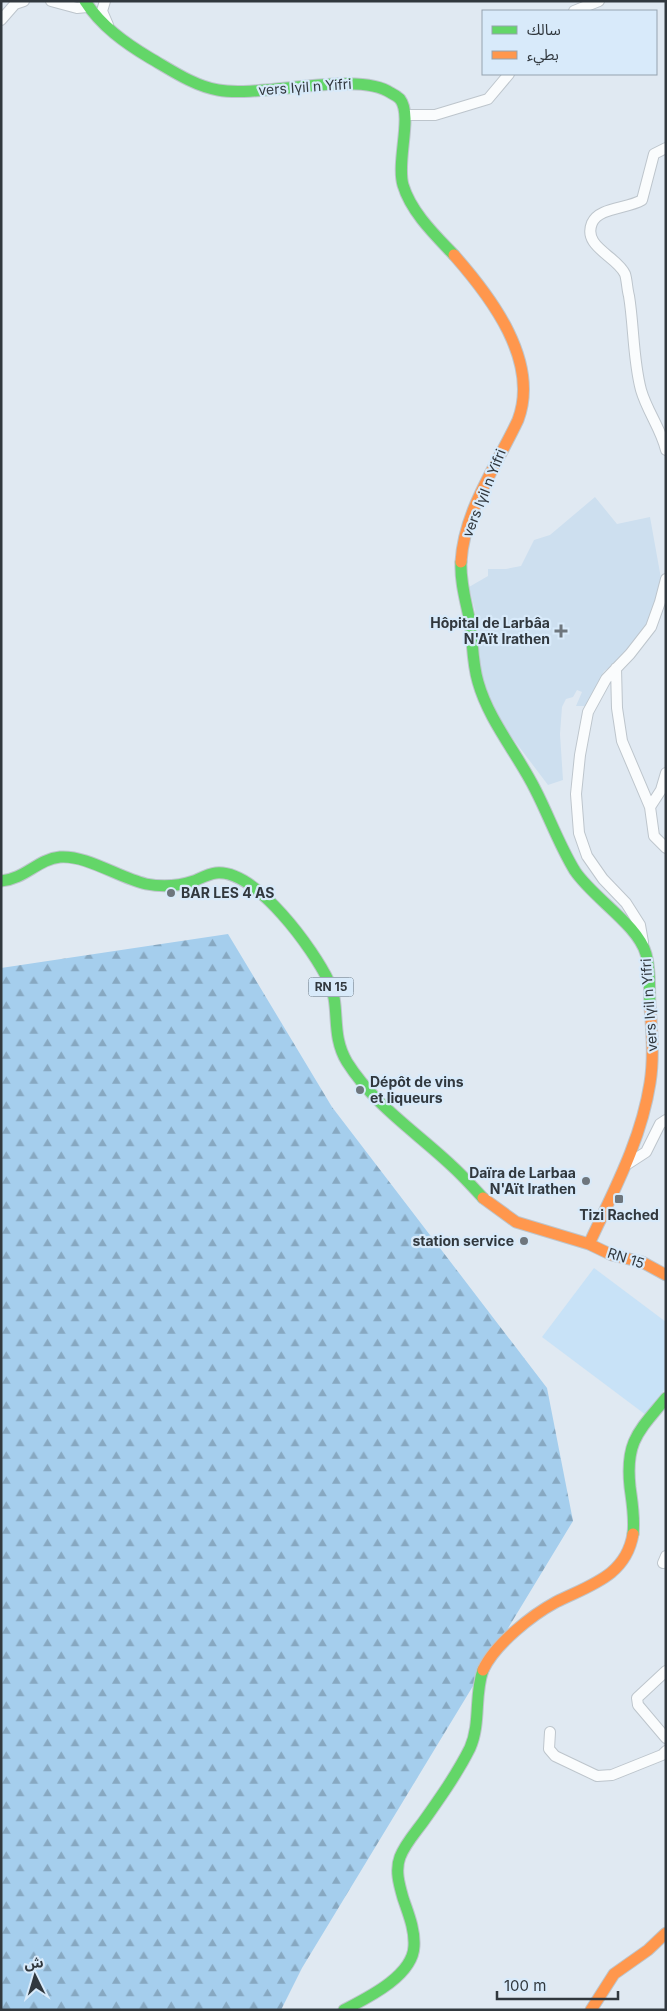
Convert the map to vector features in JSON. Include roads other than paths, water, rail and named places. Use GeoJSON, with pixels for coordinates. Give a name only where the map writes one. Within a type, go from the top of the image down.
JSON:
{"type":"FeatureCollection","features":[{"type":"Feature","properties":{"kind":"main road","name":"vers Iγil n Yifri"},"geometry":{"type":"LineString","coordinates":[[86,4],[95,18],[109,31],[128,44],[183,76],[216,90],[231,92],[275,90],[334,83],[362,84],[379,88],[399,97],[403,104],[405,115],[400,150],[400,173],[408,197],[426,222],[483,291],[507,327],[515,349],[521,378],[522,400],[520,413],[487,479],[468,527],[462,549],[460,578],[470,626],[474,665],[480,690],[489,713],[533,783],[576,872],[598,899],[623,920],[643,943],[647,959],[653,1043],[650,1084],[639,1131],[593,1245]]}},
{"type":"Feature","properties":{"kind":"main road","name":"RN 15"},"geometry":{"type":"LineString","coordinates":[[1,881],[18,879],[44,861],[64,857],[80,860],[120,877],[147,884],[169,886],[220,873],[236,877],[267,901],[294,928],[329,982],[332,990],[337,1041],[342,1052],[373,1094],[391,1114],[452,1166],[482,1198],[516,1222],[593,1245],[628,1249],[666,1264]]}},
{"type":"Feature","properties":{"kind":"main road","name":"RN 15"},"geometry":{"type":"LineString","coordinates":[[593,1245],[612,1255],[642,1262],[666,1275]]}},
{"type":"Feature","properties":{"kind":"main road"},"geometry":{"type":"LineString","coordinates":[[344,2010],[359,2003],[400,1974],[411,1960],[413,1937],[399,1884],[398,1863],[404,1850],[439,1800],[471,1745],[476,1726],[480,1680],[484,1666],[522,1625],[558,1601],[596,1584],[619,1565],[628,1552],[634,1528],[630,1489],[632,1445],[643,1427],[666,1398]]}},
{"type":"Feature","properties":{"kind":"main road"},"geometry":{"type":"LineString","coordinates":[[591,2010],[614,1974],[648,1950],[666,1933]]}},
{"type":"Feature","properties":{"kind":"street"},"geometry":{"type":"LineString","coordinates":[[1,20],[15,4],[24,1]]}},
{"type":"Feature","properties":{"kind":"street"},"geometry":{"type":"LineString","coordinates":[[51,1],[76,8],[86,4]]}},
{"type":"Feature","properties":{"kind":"street"},"geometry":{"type":"LineString","coordinates":[[105,1],[102,11],[109,31]]}},
{"type":"Feature","properties":{"kind":"street"},"geometry":{"type":"LineString","coordinates":[[576,10],[599,1]]}},
{"type":"Feature","properties":{"kind":"street"},"geometry":{"type":"LineString","coordinates":[[405,115],[435,115],[488,99],[508,75]]}},
{"type":"Feature","properties":{"kind":"street"},"geometry":{"type":"LineString","coordinates":[[666,148],[654,154],[642,200],[633,206],[609,210],[597,216],[592,224],[590,233],[593,242],[602,252],[615,260],[625,274],[630,304],[634,354],[642,391],[666,450]]}},
{"type":"Feature","properties":{"kind":"street"},"geometry":{"type":"LineString","coordinates":[[643,943],[640,925],[626,904],[587,856],[579,833],[576,794],[580,755],[588,712],[606,679],[630,654],[651,627],[666,578]]}},
{"type":"Feature","properties":{"kind":"street"},"geometry":{"type":"LineString","coordinates":[[616,668],[620,734],[650,807],[652,831],[666,848]]}},
{"type":"Feature","properties":{"kind":"street"},"geometry":{"type":"LineString","coordinates":[[650,807],[661,790],[666,773]]}},
{"type":"Feature","properties":{"kind":"street"},"geometry":{"type":"LineString","coordinates":[[625,1165],[646,1152],[660,1124],[666,1120]]}},
{"type":"Feature","properties":{"kind":"street"},"geometry":{"type":"LineString","coordinates":[[666,1671],[637,1698],[638,1705],[666,1738]]}},
{"type":"Feature","properties":{"kind":"street"},"geometry":{"type":"LineString","coordinates":[[550,1732],[549,1750],[555,1756],[596,1776],[612,1775],[666,1751]]}},
{"type":"Feature","properties":{"kind":"place","name":"Hôpital de Larbâa N'Aït Irathen"},"geometry":{"type":"Point","coordinates":[561,631]}},
{"type":"Feature","properties":{"kind":"place","name":"BAR LES 4 AS"},"geometry":{"type":"Point","coordinates":[171,893]}},
{"type":"Feature","properties":{"kind":"place","name":"Dépôt de vins et liqueurs"},"geometry":{"type":"Point","coordinates":[360,1090]}},
{"type":"Feature","properties":{"kind":"place","name":"Daïra de Larbaa N'Aït Irathen"},"geometry":{"type":"Point","coordinates":[586,1181]}},
{"type":"Feature","properties":{"kind":"place","name":"Tizi Rached"},"geometry":{"type":"Point","coordinates":[619,1199]}},
{"type":"Feature","properties":{"kind":"place","name":"station service"},"geometry":{"type":"Point","coordinates":[524,1241]}}]}
